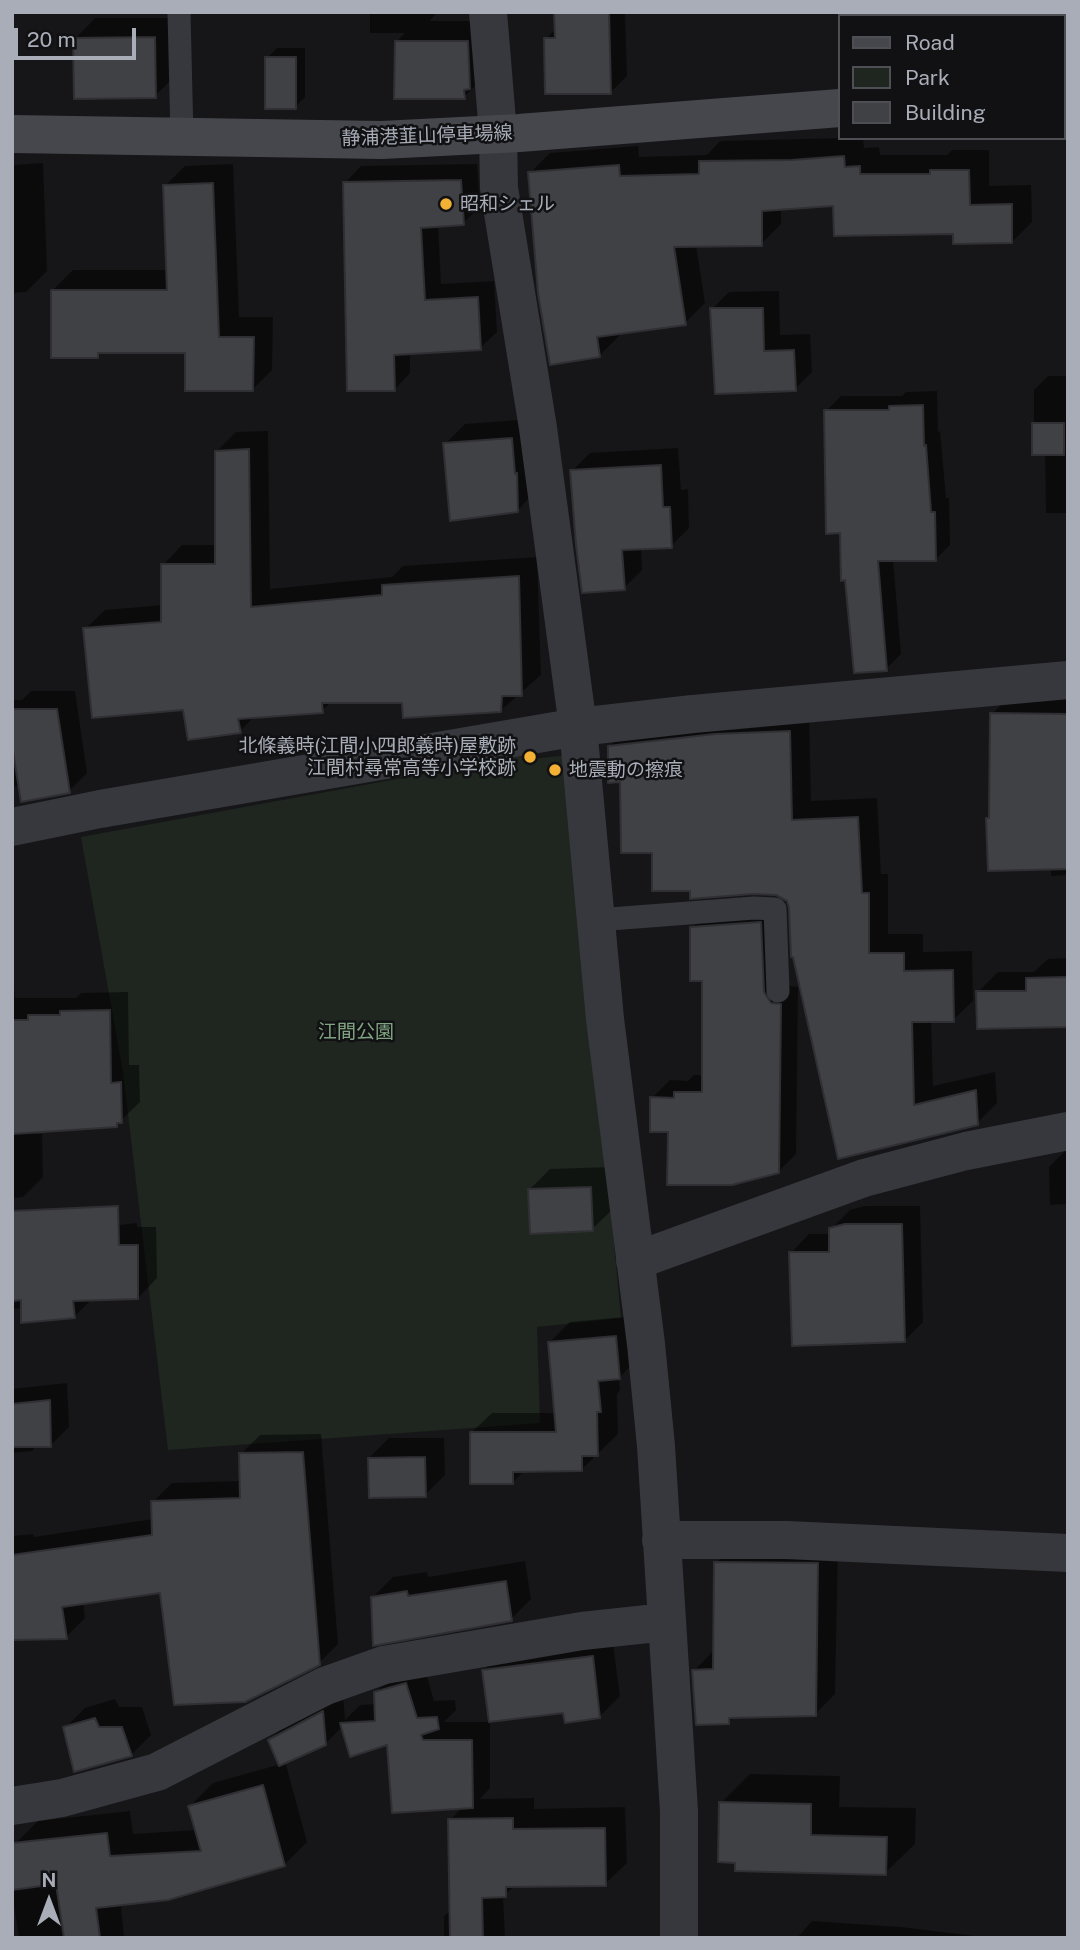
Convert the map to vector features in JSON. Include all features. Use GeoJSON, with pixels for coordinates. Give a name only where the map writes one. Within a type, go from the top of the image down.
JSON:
{"type":"FeatureCollection","features":[{"type":"Feature","properties":{"kind":"main road","name":"静浦港韮山停車場線"},"geometry":{"type":"LineString","coordinates":[[12,134],[382,140],[838,108]]}},
{"type":"Feature","properties":{"kind":"street"},"geometry":{"type":"LineString","coordinates":[[488,12],[498,133],[499,188],[538,428],[578,727],[605,1019],[656,1446],[679,1811],[679,1938]]}},
{"type":"Feature","properties":{"kind":"street"},"geometry":{"type":"LineString","coordinates":[[12,827],[100,809],[578,727],[1068,680]]}},
{"type":"Feature","properties":{"kind":"street"},"geometry":{"type":"LineString","coordinates":[[635,1261],[864,1178],[966,1151],[1068,1131]]}},
{"type":"Feature","properties":{"kind":"street"},"geometry":{"type":"LineString","coordinates":[[661,1540],[787,1540],[1068,1553]]}},
{"type":"Feature","properties":{"kind":"street"},"geometry":{"type":"LineString","coordinates":[[12,1806],[62,1798],[157,1772],[325,1686],[384,1664],[583,1631],[666,1622]]}},
{"type":"Feature","properties":{"kind":"lane"},"geometry":{"type":"LineString","coordinates":[[178,12],[182,137]]}},
{"type":"Feature","properties":{"kind":"lane"},"geometry":{"type":"LineString","coordinates":[[597,920],[754,908],[775,909],[778,992]]}},
{"type":"Feature","properties":{"kind":"green space","name":"江間公園"},"geometry":{"type":"Polygon","coordinates":[[[568,755],[621,1318],[537,1327],[540,1423],[168,1450],[123,1072],[81,837],[522,756],[522,760],[568,755]]]}},
{"type":"Feature","properties":{"kind":"building"},"geometry":{"type":"Polygon","coordinates":[[[554,12],[609,12],[611,94],[545,94],[544,38],[555,38],[554,12]]]}},
{"type":"Feature","properties":{"kind":"building"},"geometry":{"type":"Polygon","coordinates":[[[155,37],[156,98],[74,99],[73,38],[155,37]]]}},
{"type":"Feature","properties":{"kind":"building"},"geometry":{"type":"Polygon","coordinates":[[[395,41],[468,41],[470,89],[464,90],[465,99],[394,99],[395,41]]]}},
{"type":"Feature","properties":{"kind":"building"},"geometry":{"type":"Polygon","coordinates":[[[265,57],[296,57],[296,109],[265,109],[265,57]]]}},
{"type":"Feature","properties":{"kind":"building"},"geometry":{"type":"Polygon","coordinates":[[[844,156],[845,167],[860,166],[860,174],[930,174],[930,170],[969,170],[970,205],[1012,204],[1012,243],[953,244],[953,234],[834,236],[833,206],[762,211],[762,246],[674,247],[686,325],[597,337],[600,357],[550,365],[538,293],[528,172],[619,165],[620,176],[699,174],[699,161],[792,160],[844,156]]]}},
{"type":"Feature","properties":{"kind":"building"},"geometry":{"type":"Polygon","coordinates":[[[461,180],[464,225],[421,228],[425,300],[478,297],[481,350],[394,355],[395,391],[347,391],[343,182],[461,180]]]}},
{"type":"Feature","properties":{"kind":"building"},"geometry":{"type":"Polygon","coordinates":[[[213,183],[219,337],[254,337],[253,391],[185,391],[185,353],[98,353],[98,358],[51,358],[51,290],[167,290],[163,185],[213,183]]]}},
{"type":"Feature","properties":{"kind":"building"},"geometry":{"type":"Polygon","coordinates":[[[710,308],[763,308],[764,351],[794,350],[796,391],[715,394],[710,308]]]}},
{"type":"Feature","properties":{"kind":"building"},"geometry":{"type":"Polygon","coordinates":[[[923,405],[931,512],[935,512],[936,561],[878,561],[887,671],[854,673],[845,580],[841,581],[840,533],[826,534],[824,410],[889,410],[889,406],[923,405]]]}},
{"type":"Feature","properties":{"kind":"building"},"geometry":{"type":"Polygon","coordinates":[[[1032,423],[1064,423],[1064,455],[1032,455],[1032,423]]]}},
{"type":"Feature","properties":{"kind":"building"},"geometry":{"type":"Polygon","coordinates":[[[512,438],[515,474],[517,473],[518,512],[450,521],[443,443],[512,438]]]}},
{"type":"Feature","properties":{"kind":"building"},"geometry":{"type":"Polygon","coordinates":[[[249,449],[251,607],[382,595],[382,585],[519,576],[522,696],[502,696],[501,712],[403,718],[402,703],[322,703],[323,713],[238,719],[241,733],[188,740],[183,710],[92,718],[83,628],[161,622],[161,564],[215,564],[215,451],[249,449]]]}},
{"type":"Feature","properties":{"kind":"building"},"geometry":{"type":"Polygon","coordinates":[[[661,465],[663,507],[670,507],[672,548],[622,550],[625,590],[582,593],[570,470],[661,465]]]}},
{"type":"Feature","properties":{"kind":"building"},"geometry":{"type":"Polygon","coordinates":[[[12,709],[57,709],[70,793],[21,802],[12,745],[12,709]]]}},
{"type":"Feature","properties":{"kind":"building"},"geometry":{"type":"Polygon","coordinates":[[[990,713],[1068,714],[1068,869],[988,871],[986,818],[989,818],[990,713]]]}},
{"type":"Feature","properties":{"kind":"building"},"geometry":{"type":"Polygon","coordinates":[[[790,731],[792,820],[858,817],[862,893],[869,893],[869,953],[904,953],[904,971],[953,970],[954,1022],[912,1022],[914,1105],[976,1090],[978,1125],[838,1159],[791,957],[787,901],[776,895],[753,894],[690,899],[690,891],[652,891],[652,853],[621,853],[620,782],[608,783],[608,746],[715,734],[790,731]]]}},
{"type":"Feature","properties":{"kind":"building"},"geometry":{"type":"Polygon","coordinates":[[[761,922],[764,992],[771,1003],[781,1004],[779,1173],[732,1185],[667,1185],[668,1132],[650,1132],[650,1097],[674,1098],[674,1092],[702,1092],[702,981],[690,981],[690,927],[761,922]]]}},
{"type":"Feature","properties":{"kind":"building"},"geometry":{"type":"Polygon","coordinates":[[[1068,977],[1068,1027],[977,1029],[976,991],[1026,991],[1026,978],[1068,977]]]}},
{"type":"Feature","properties":{"kind":"building"},"geometry":{"type":"Polygon","coordinates":[[[110,1010],[111,1083],[121,1082],[122,1123],[117,1123],[117,1127],[12,1134],[12,1020],[28,1020],[28,1015],[60,1015],[60,1011],[110,1010]]]}},
{"type":"Feature","properties":{"kind":"building"},"geometry":{"type":"Polygon","coordinates":[[[591,1187],[593,1231],[530,1234],[528,1189],[591,1187]]]}},
{"type":"Feature","properties":{"kind":"building"},"geometry":{"type":"Polygon","coordinates":[[[118,1206],[119,1245],[138,1245],[138,1299],[73,1301],[75,1318],[21,1323],[21,1300],[12,1301],[12,1211],[118,1206]]]}},
{"type":"Feature","properties":{"kind":"building"},"geometry":{"type":"Polygon","coordinates":[[[845,1224],[902,1224],[905,1342],[792,1346],[789,1252],[829,1252],[829,1228],[845,1224]]]}},
{"type":"Feature","properties":{"kind":"building"},"geometry":{"type":"Polygon","coordinates":[[[616,1336],[620,1379],[598,1381],[601,1412],[597,1412],[598,1456],[582,1456],[582,1471],[513,1472],[513,1484],[470,1484],[470,1432],[556,1432],[548,1342],[616,1336]]]}},
{"type":"Feature","properties":{"kind":"building"},"geometry":{"type":"Polygon","coordinates":[[[50,1400],[51,1447],[12,1447],[12,1404],[50,1400]]]}},
{"type":"Feature","properties":{"kind":"building"},"geometry":{"type":"Polygon","coordinates":[[[303,1452],[320,1665],[245,1702],[174,1705],[160,1593],[62,1607],[67,1639],[12,1640],[12,1555],[152,1535],[151,1501],[240,1498],[239,1453],[303,1452]]]}},
{"type":"Feature","properties":{"kind":"building"},"geometry":{"type":"Polygon","coordinates":[[[425,1457],[426,1497],[369,1498],[368,1458],[425,1457]]]}},
{"type":"Feature","properties":{"kind":"building"},"geometry":{"type":"Polygon","coordinates":[[[714,1562],[818,1563],[816,1716],[729,1718],[729,1724],[696,1725],[692,1670],[713,1669],[714,1562]]]}},
{"type":"Feature","properties":{"kind":"building"},"geometry":{"type":"Polygon","coordinates":[[[506,1581],[512,1621],[373,1646],[371,1597],[407,1591],[408,1596],[506,1581]]]}},
{"type":"Feature","properties":{"kind":"building"},"geometry":{"type":"Polygon","coordinates":[[[593,1656],[600,1718],[565,1723],[563,1713],[489,1722],[482,1670],[593,1656]]]}},
{"type":"Feature","properties":{"kind":"building"},"geometry":{"type":"Polygon","coordinates":[[[406,1683],[417,1718],[437,1717],[439,1729],[421,1735],[423,1740],[472,1740],[473,1808],[392,1813],[387,1745],[350,1757],[340,1723],[375,1721],[374,1692],[406,1683]]]}},
{"type":"Feature","properties":{"kind":"building"},"geometry":{"type":"Polygon","coordinates":[[[323,1711],[326,1745],[279,1766],[268,1740],[323,1711]]]}},
{"type":"Feature","properties":{"kind":"building"},"geometry":{"type":"Polygon","coordinates":[[[95,1718],[99,1727],[122,1727],[132,1756],[74,1772],[63,1727],[95,1718]]]}},
{"type":"Feature","properties":{"kind":"building"},"geometry":{"type":"Polygon","coordinates":[[[263,1785],[285,1866],[168,1900],[96,1908],[100,1938],[64,1938],[56,1884],[12,1890],[12,1843],[107,1833],[110,1856],[201,1851],[188,1806],[263,1785]]]}},
{"type":"Feature","properties":{"kind":"building"},"geometry":{"type":"Polygon","coordinates":[[[719,1802],[811,1804],[811,1835],[887,1837],[886,1875],[735,1871],[735,1863],[718,1862],[719,1802]]]}},
{"type":"Feature","properties":{"kind":"building"},"geometry":{"type":"Polygon","coordinates":[[[513,1818],[513,1829],[605,1828],[606,1886],[506,1887],[506,1897],[482,1898],[483,1938],[450,1938],[448,1819],[513,1818]]]}},
{"type":"Feature","properties":{"kind":"place","name":"昭和シェル"},"geometry":{"type":"Point","coordinates":[446,204]}},
{"type":"Feature","properties":{"kind":"place","name":"北條義時(江間小四郎義時)屋敷跡 江間村尋常高等小学校跡"},"geometry":{"type":"Point","coordinates":[530,757]}},
{"type":"Feature","properties":{"kind":"place","name":"地震動の擦痕"},"geometry":{"type":"Point","coordinates":[555,770]}}]}
